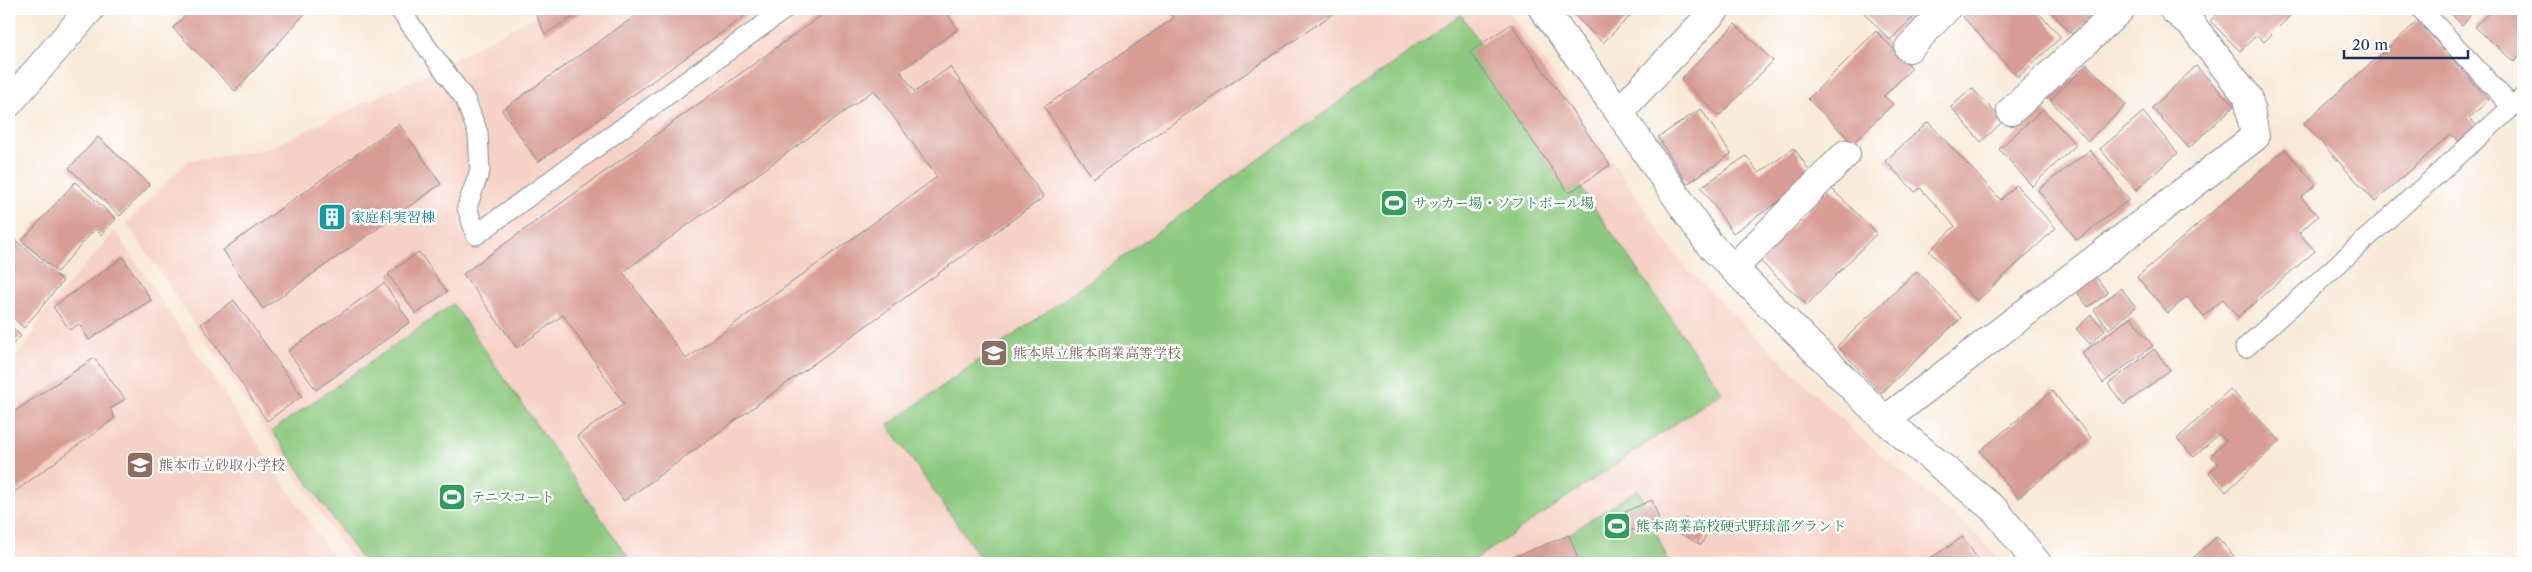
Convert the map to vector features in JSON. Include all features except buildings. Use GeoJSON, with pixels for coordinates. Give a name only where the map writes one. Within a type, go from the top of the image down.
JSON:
{"type":"FeatureCollection","features":[{"type":"Feature","properties":{"kind":"street"},"geometry":{"type":"LineString","coordinates":[[9,103],[90,9]]}},
{"type":"Feature","properties":{"kind":"street"},"geometry":{"type":"LineString","coordinates":[[1543,9],[1619,112],[1709,244],[1884,420],[1996,511],[2037,563]]}},
{"type":"Feature","properties":{"kind":"street"},"geometry":{"type":"LineString","coordinates":[[1619,112],[1716,9]]}},
{"type":"Feature","properties":{"kind":"street"},"geometry":{"type":"LineString","coordinates":[[1909,48],[1946,9]]}},
{"type":"Feature","properties":{"kind":"street"},"geometry":{"type":"LineString","coordinates":[[2011,111],[2121,9]]}},
{"type":"Feature","properties":{"kind":"street"},"geometry":{"type":"LineString","coordinates":[[1884,420],[2255,137],[2248,97],[2191,24],[2173,9]]}},
{"type":"Feature","properties":{"kind":"street"},"geometry":{"type":"LineString","coordinates":[[1734,268],[1846,154]]}},
{"type":"Feature","properties":{"kind":"lane"},"geometry":{"type":"LineString","coordinates":[[399,9],[465,99],[478,133],[480,170],[466,207],[476,235],[785,9]]}},
{"type":"Feature","properties":{"kind":"lane"},"geometry":{"type":"LineString","coordinates":[[2245,348],[2518,102],[2421,9]]}},
{"type":"Feature","properties":{"kind":"shaded area","name":"熊本県立熊本商業高等学校"},"geometry":{"type":"Polygon","coordinates":[[[548,9],[1508,9],[1682,264],[1865,442],[1973,532],[2003,563],[354,563],[127,223],[188,161],[267,149],[426,74],[548,9]]]}},
{"type":"Feature","properties":{"kind":"shaded area","name":"熊本市立砂取小学校"},"geometry":{"type":"Polygon","coordinates":[[[115,231],[337,563],[9,563],[9,366],[31,338],[41,315],[115,231]]]}},
{"type":"Feature","properties":{"kind":"green space","name":"サッカー場・ソフトボール場"},"geometry":{"type":"Polygon","coordinates":[[[1461,15],[1722,392],[1470,563],[984,563],[888,425],[1461,15]]]}},
{"type":"Feature","properties":{"kind":"green space","name":"テニスコート"},"geometry":{"type":"Polygon","coordinates":[[[453,304],[632,563],[364,563],[272,431],[453,304]]]}},
{"type":"Feature","properties":{"kind":"green space","name":"熊本商業高校硬式野球部グランド"},"geometry":{"type":"Polygon","coordinates":[[[1638,489],[1669,563],[1524,563],[1638,489]]]}},
{"type":"Feature","properties":{"kind":"place","name":"サッカー場・ソフトボール場"},"geometry":{"type":"Point","coordinates":[1394,203]}},
{"type":"Feature","properties":{"kind":"place","name":"家庭科実習棟"},"geometry":{"type":"Point","coordinates":[332,217]}},
{"type":"Feature","properties":{"kind":"place","name":"熊本県立熊本商業高等学校"},"geometry":{"type":"Point","coordinates":[994,353]}},
{"type":"Feature","properties":{"kind":"place","name":"熊本市立砂取小学校"},"geometry":{"type":"Point","coordinates":[140,465]}},
{"type":"Feature","properties":{"kind":"place","name":"テニスコート"},"geometry":{"type":"Point","coordinates":[452,497]}},
{"type":"Feature","properties":{"kind":"place","name":"熊本商業高校硬式野球部グランド"},"geometry":{"type":"Point","coordinates":[1617,526]}}]}
